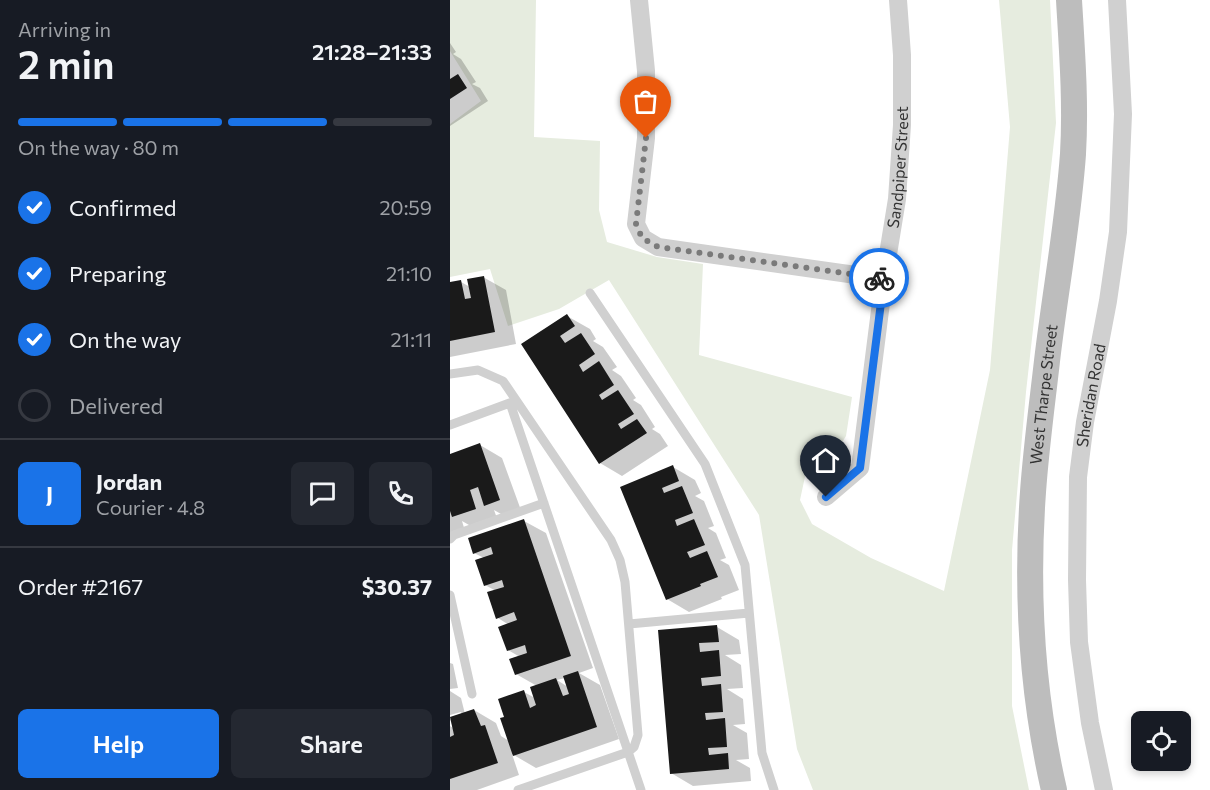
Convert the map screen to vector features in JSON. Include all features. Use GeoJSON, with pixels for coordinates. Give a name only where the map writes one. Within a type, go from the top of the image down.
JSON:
{"type":"FeatureCollection","features":[{"type":"Feature","properties":{"kind":"main road","name":"West Tharpe Street"},"geometry":{"type":"LineString","coordinates":[[1054,790],[1039,708],[1030,562],[1033,492],[1047,360],[1067,223],[1073,152],[1074,82],[1069,0]]}},
{"type":"Feature","properties":{"kind":"street"},"geometry":{"type":"LineString","coordinates":[[639,0],[646,82],[646,138],[636,224],[642,238],[658,247],[884,279]]}},
{"type":"Feature","properties":{"kind":"street","name":"Sandpiper Street"},"geometry":{"type":"LineString","coordinates":[[826,497],[860,468],[884,279],[897,199],[902,126],[902,54],[898,0]]}},
{"type":"Feature","properties":{"kind":"street","name":"Sheridan Road"},"geometry":{"type":"LineString","coordinates":[[1104,790],[1089,723],[1079,642],[1078,477],[1085,422],[1108,301],[1118,232],[1123,114],[1117,0]]}},
{"type":"Feature","properties":{"kind":"lane"},"geometry":{"type":"LineString","coordinates":[[590,293],[705,464],[745,565],[762,753],[774,790]]}},
{"type":"Feature","properties":{"kind":"lane"},"geometry":{"type":"LineString","coordinates":[[450,374],[478,370],[503,381],[514,402],[611,540],[620,560],[625,582],[638,735],[634,747],[628,752],[518,790]]}},
{"type":"Feature","properties":{"kind":"lane"},"geometry":{"type":"LineString","coordinates":[[450,425],[514,402]]}},
{"type":"Feature","properties":{"kind":"lane"},"geometry":{"type":"LineString","coordinates":[[514,402],[544,503],[641,790]]}},
{"type":"Feature","properties":{"kind":"lane"},"geometry":{"type":"LineString","coordinates":[[450,539],[454,535],[544,503]]}},
{"type":"Feature","properties":{"kind":"lane"},"geometry":{"type":"LineString","coordinates":[[450,595],[472,694]]}},
{"type":"Feature","properties":{"kind":"lane"},"geometry":{"type":"LineString","coordinates":[[628,624],[749,612]]}},
{"type":"Feature","properties":{"kind":"shaded area"},"geometry":{"type":"Polygon","coordinates":[[[450,0],[536,0],[534,137],[600,141],[599,210],[607,242],[657,257],[703,264],[699,355],[852,397],[846,436],[836,452],[806,472],[800,500],[812,524],[871,558],[944,591],[990,370],[1010,127],[999,0],[1050,0],[1056,123],[1026,392],[1012,550],[1012,706],[1029,790],[813,790],[797,749],[759,515],[609,280],[559,309],[508,326],[490,269],[450,277],[450,124],[481,101],[450,51],[450,0]]]}},
{"type":"Feature","properties":{"kind":"building"},"geometry":{"type":"Polygon","coordinates":[[[458,74],[467,88],[450,99],[450,79],[458,74]]]}},
{"type":"Feature","properties":{"kind":"building"},"geometry":{"type":"Polygon","coordinates":[[[484,276],[495,332],[450,341],[450,282],[461,280],[465,299],[471,298],[467,279],[484,276]]]}},
{"type":"Feature","properties":{"kind":"building"},"geometry":{"type":"Polygon","coordinates":[[[567,314],[575,326],[560,336],[565,343],[581,333],[595,354],[579,365],[583,372],[599,361],[614,385],[599,395],[602,400],[618,390],[634,414],[618,424],[621,429],[637,419],[647,433],[599,464],[521,344],[567,314]]]}},
{"type":"Feature","properties":{"kind":"building"},"geometry":{"type":"Polygon","coordinates":[[[480,443],[500,500],[484,506],[478,487],[470,490],[476,509],[452,517],[450,511],[450,454],[480,443]]]}},
{"type":"Feature","properties":{"kind":"building"},"geometry":{"type":"Polygon","coordinates":[[[673,465],[679,481],[662,488],[664,493],[682,486],[693,513],[675,520],[677,526],[694,519],[705,545],[687,552],[690,558],[707,551],[718,577],[666,600],[620,487],[673,465]]]}},
{"type":"Feature","properties":{"kind":"building"},"geometry":{"type":"Polygon","coordinates":[[[524,519],[571,656],[515,675],[509,659],[527,653],[525,645],[507,651],[498,627],[517,620],[514,612],[496,619],[487,592],[504,587],[502,580],[484,586],[475,560],[493,554],[491,547],[473,554],[468,538],[524,519]]]}},
{"type":"Feature","properties":{"kind":"building"},"geometry":{"type":"Polygon","coordinates":[[[717,625],[719,642],[699,643],[700,652],[719,650],[721,676],[701,678],[702,686],[721,684],[723,712],[705,713],[706,720],[725,718],[727,747],[708,748],[709,755],[728,753],[729,769],[670,774],[658,630],[717,625]]]}},
{"type":"Feature","properties":{"kind":"building"},"geometry":{"type":"Polygon","coordinates":[[[578,671],[597,727],[513,756],[500,718],[504,717],[498,699],[524,690],[530,708],[536,705],[530,687],[556,678],[563,696],[569,694],[563,676],[578,671]]]}},
{"type":"Feature","properties":{"kind":"building"},"geometry":{"type":"Polygon","coordinates":[[[474,709],[481,726],[485,725],[498,763],[450,779],[450,737],[454,735],[450,717],[474,709]]]}},
{"type":"Feature","properties":{"kind":"way so far"},"geometry":{"type":"LineString","coordinates":[[646,138],[636,224],[642,238],[658,247],[879,278]]}},
{"type":"Feature","properties":{"kind":"route"},"geometry":{"type":"LineString","coordinates":[[826,497],[860,468],[884,279],[879,278]]}}]}
